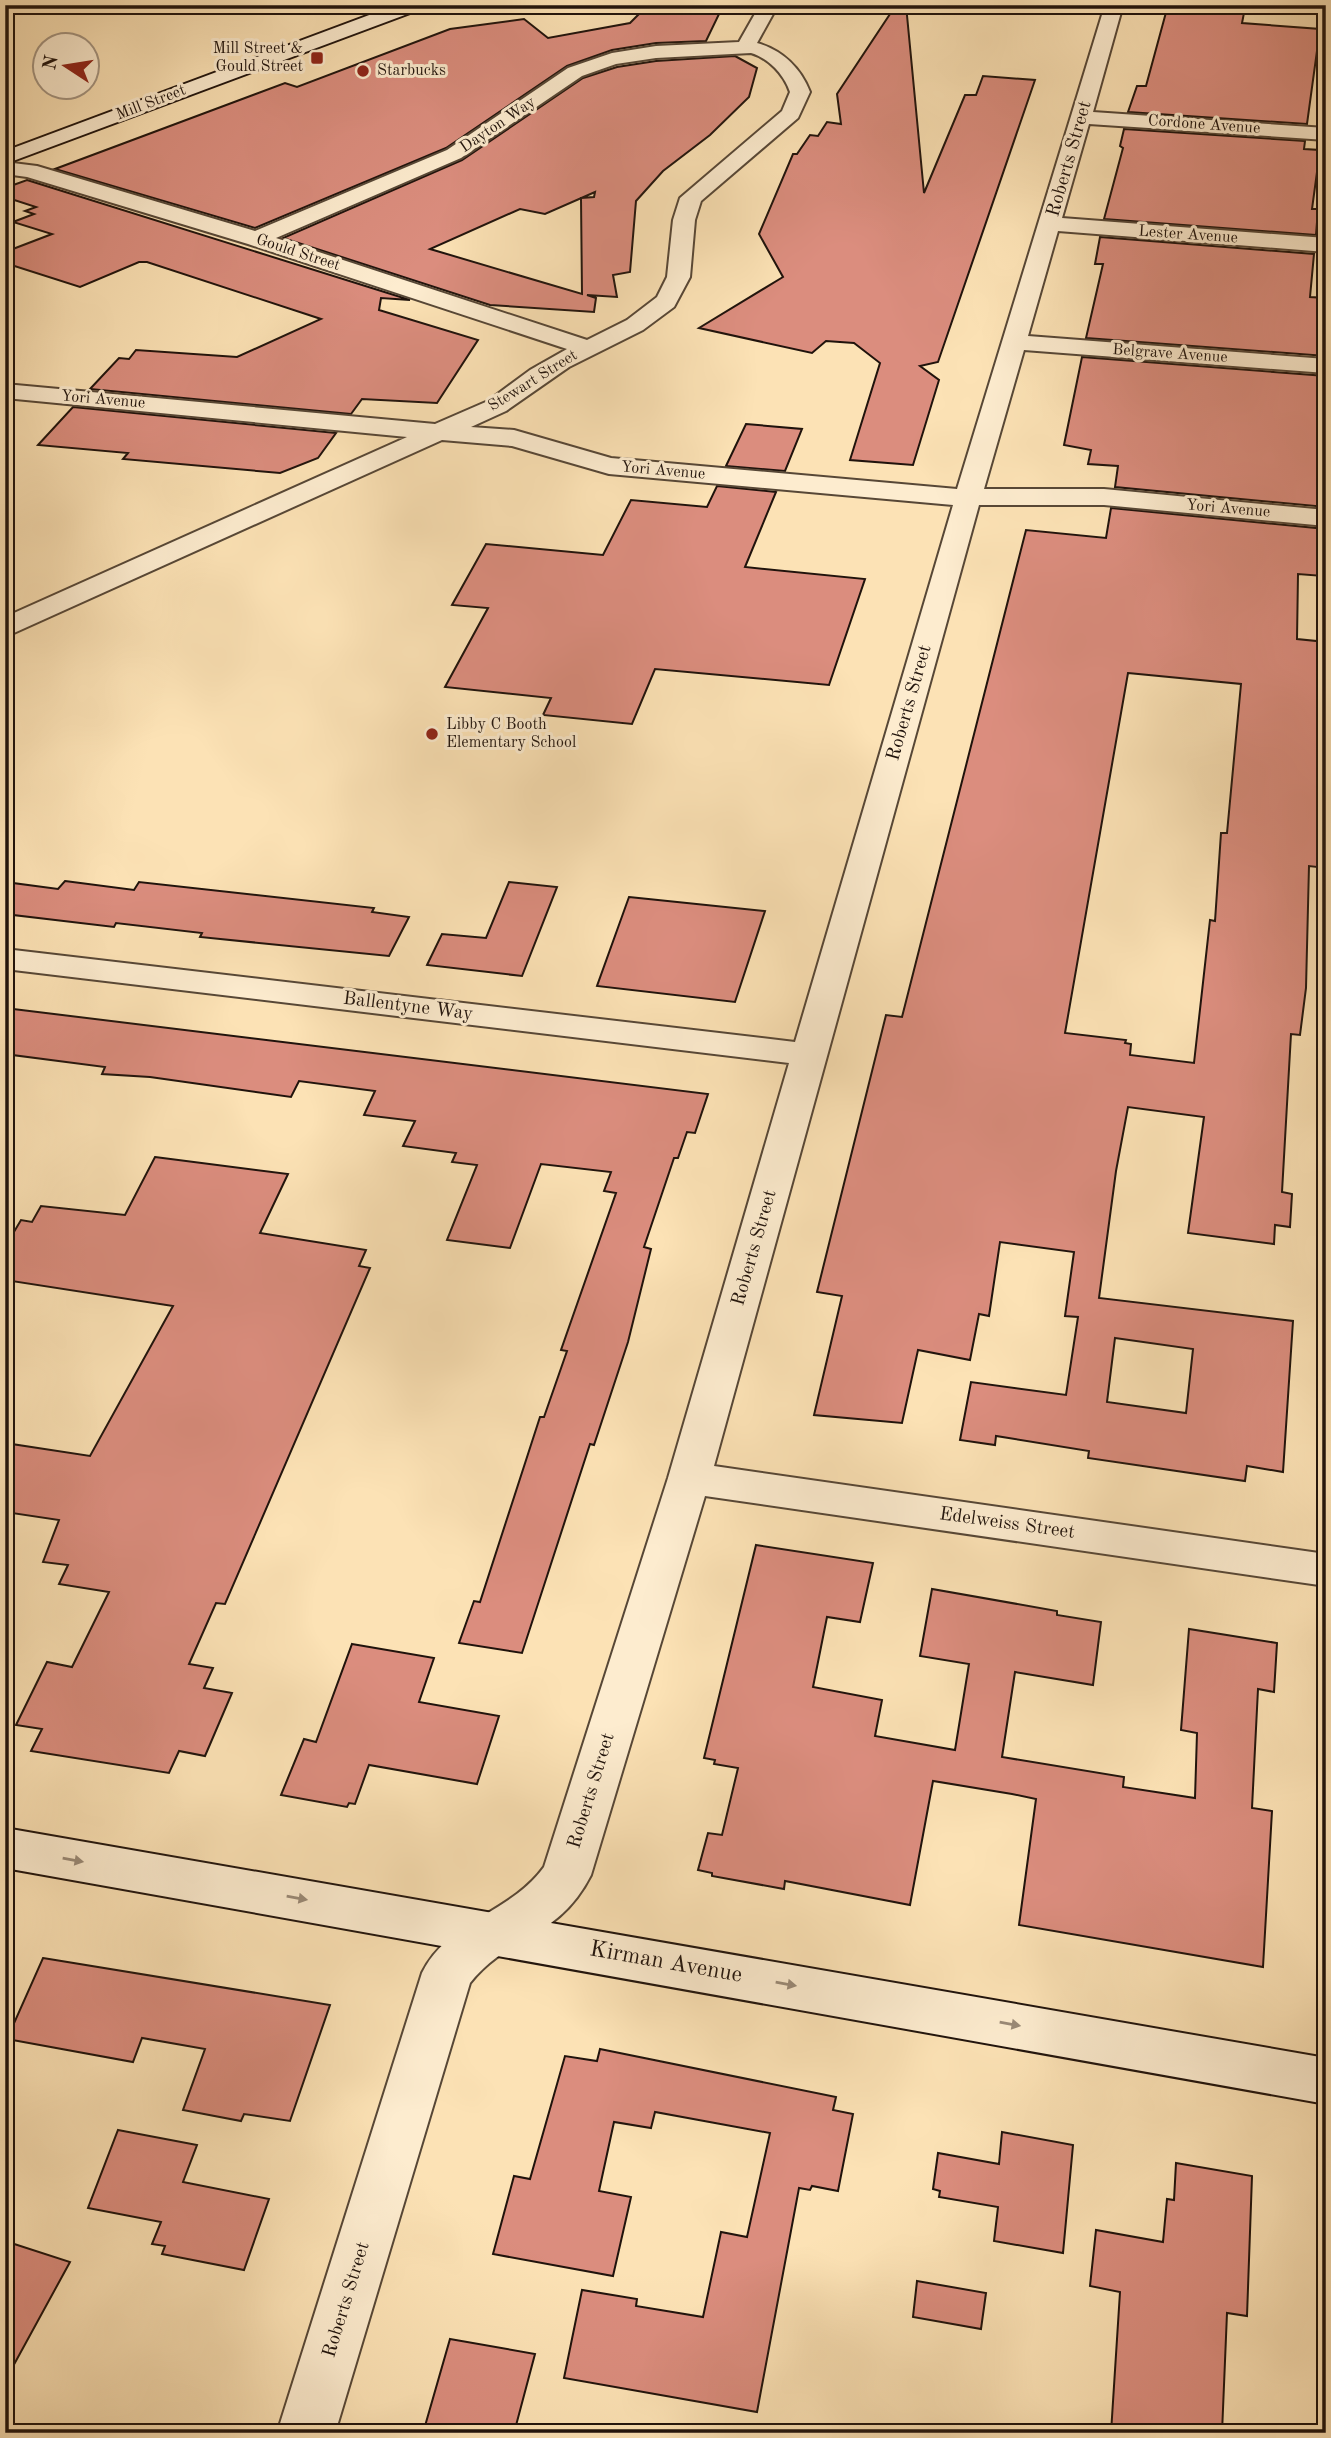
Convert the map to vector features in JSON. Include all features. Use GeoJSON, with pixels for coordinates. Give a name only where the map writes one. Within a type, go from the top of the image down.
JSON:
{"type":"FeatureCollection","features":[{"type":"Feature","properties":{"kind":"street","name":"Mill Street"},"geometry":{"type":"LineString","coordinates":[[5,158],[414,5]]}},
{"type":"Feature","properties":{"kind":"street"},"geometry":{"type":"LineString","coordinates":[[746,46],[769,5]]}},
{"type":"Feature","properties":{"kind":"street","name":"Roberts Street"},"geometry":{"type":"LineString","coordinates":[[306,2433],[447,1973],[468,1947],[498,1933],[546,1904],[566,1875],[689,1478],[968,498],[1114,5]]}},
{"type":"Feature","properties":{"kind":"street","name":"Dayton Way"},"geometry":{"type":"LineString","coordinates":[[256,239],[454,154],[575,72],[591,65],[644,53],[746,46]]}},
{"type":"Feature","properties":{"kind":"street","name":"Stewart Street"},"geometry":{"type":"LineString","coordinates":[[10,622],[497,406],[545,370],[645,318],[663,304],[680,276],[684,211],[691,198],[791,114],[798,103],[800,92],[791,74],[771,53],[746,46]]}},
{"type":"Feature","properties":{"kind":"street","name":"Cordone Avenue"},"geometry":{"type":"LineString","coordinates":[[1082,117],[1326,134]]}},
{"type":"Feature","properties":{"kind":"street","name":"Gould Street"},"geometry":{"type":"LineString","coordinates":[[5,168],[29,171],[256,239],[588,348]]}},
{"type":"Feature","properties":{"kind":"street","name":"Lester Avenue"},"geometry":{"type":"LineString","coordinates":[[1051,224],[1326,245]]}},
{"type":"Feature","properties":{"kind":"street","name":"Belgrave Avenue"},"geometry":{"type":"LineString","coordinates":[[1015,342],[1326,366]]}},
{"type":"Feature","properties":{"kind":"street","name":"Yori Avenue"},"geometry":{"type":"LineString","coordinates":[[5,391],[514,438],[609,466],[968,498],[1104,497],[1326,518]]}},
{"type":"Feature","properties":{"kind":"street","name":"Ballentyne Way"},"geometry":{"type":"LineString","coordinates":[[5,959],[811,1055]]}},
{"type":"Feature","properties":{"kind":"street","name":"Edelweiss Street"},"geometry":{"type":"LineString","coordinates":[[689,1478],[1326,1570]]}},
{"type":"Feature","properties":{"kind":"street","name":"Kirman Avenue"},"geometry":{"type":"LineString","coordinates":[[5,1848],[1326,2081]]}},
{"type":"Feature","properties":{"kind":"building"},"geometry":{"type":"Polygon","coordinates":[[[896,5],[906,5],[924,193],[965,95],[976,95],[983,76],[1035,80],[938,362],[920,366],[939,380],[913,465],[850,460],[880,363],[854,343],[826,341],[812,353],[699,328],[783,277],[759,234],[793,154],[797,154],[810,135],[818,136],[827,122],[841,124],[837,94],[896,5]]]}},
{"type":"Feature","properties":{"kind":"building"},"geometry":{"type":"Polygon","coordinates":[[[1168,5],[1245,8],[1242,23],[1320,29],[1307,124],[1128,112],[1137,86],[1146,86],[1168,5]]]}},
{"type":"Feature","properties":{"kind":"building"},"geometry":{"type":"Polygon","coordinates":[[[647,6],[721,10],[706,41],[656,43],[612,50],[567,66],[446,148],[255,228],[55,169],[285,83],[297,87],[450,29],[524,19],[548,38],[630,23],[647,6]]]}},
{"type":"Feature","properties":{"kind":"building"},"geometry":{"type":"Polygon","coordinates":[[[735,56],[757,68],[749,97],[710,135],[663,171],[636,201],[630,272],[613,275],[617,297],[587,295],[596,298],[594,312],[490,305],[283,238],[462,160],[583,78],[617,67],[656,61],[735,56]],[[595,192],[581,198],[594,197],[595,192]],[[581,198],[545,214],[520,209],[430,249],[582,294],[581,198]]]}},
{"type":"Feature","properties":{"kind":"building"},"geometry":{"type":"Polygon","coordinates":[[[1124,129],[1305,141],[1304,149],[1320,150],[1312,209],[1318,209],[1316,235],[1104,219],[1123,148],[1120,146],[1124,129]]]}},
{"type":"Feature","properties":{"kind":"building"},"geometry":{"type":"Polygon","coordinates":[[[27,180],[410,300],[381,298],[379,310],[478,340],[437,403],[362,399],[351,414],[90,389],[119,358],[129,359],[136,350],[237,357],[321,319],[147,262],[139,262],[80,287],[5,263],[5,252],[52,234],[13,222],[34,214],[25,211],[36,207],[5,197],[5,188],[27,180]]]}},
{"type":"Feature","properties":{"kind":"building"},"geometry":{"type":"Polygon","coordinates":[[[1100,237],[1314,254],[1310,297],[1326,298],[1326,356],[1086,338],[1103,264],[1095,264],[1100,237]]]}},
{"type":"Feature","properties":{"kind":"building"},"geometry":{"type":"Polygon","coordinates":[[[1082,357],[1326,376],[1326,507],[1115,487],[1118,466],[1088,464],[1091,450],[1064,445],[1082,357]]]}},
{"type":"Feature","properties":{"kind":"building"},"geometry":{"type":"Polygon","coordinates":[[[73,407],[336,433],[318,458],[280,473],[123,459],[128,453],[38,445],[73,407]]]}},
{"type":"Feature","properties":{"kind":"building"},"geometry":{"type":"Polygon","coordinates":[[[746,424],[802,429],[785,471],[726,466],[746,424]]]}},
{"type":"Feature","properties":{"kind":"building"},"geometry":{"type":"Polygon","coordinates":[[[717,486],[776,492],[745,567],[865,579],[829,685],[655,669],[632,724],[543,715],[551,698],[445,687],[488,608],[452,605],[486,544],[603,555],[631,500],[707,507],[717,486]]]}},
{"type":"Feature","properties":{"kind":"building"},"geometry":{"type":"Polygon","coordinates":[[[1111,508],[1326,529],[1323,576],[1298,574],[1297,639],[1326,642],[1326,868],[1309,866],[1306,988],[1300,1035],[1291,1034],[1282,1192],[1292,1194],[1290,1227],[1275,1225],[1274,1244],[1188,1233],[1204,1117],[1128,1107],[1116,1171],[1099,1298],[1293,1321],[1283,1472],[1247,1466],[1245,1481],[1088,1458],[1089,1451],[996,1436],[995,1445],[960,1440],[971,1382],[1066,1395],[1078,1317],[1065,1316],[1074,1252],[1000,1242],[989,1316],[979,1314],[970,1360],[918,1350],[902,1423],[814,1415],[842,1296],[817,1292],[886,1015],[902,1017],[1026,530],[1106,538],[1111,508]],[[1128,673],[1065,1033],[1126,1040],[1125,1043],[1131,1044],[1130,1055],[1194,1063],[1210,920],[1215,921],[1221,833],[1227,833],[1241,684],[1128,673]],[[1115,1338],[1107,1402],[1186,1413],[1193,1349],[1115,1338]]]}},
{"type":"Feature","properties":{"kind":"building"},"geometry":{"type":"Polygon","coordinates":[[[65,881],[134,890],[139,882],[374,908],[372,912],[409,917],[389,956],[200,937],[202,933],[116,923],[114,927],[5,914],[5,882],[58,889],[65,881]]]}},
{"type":"Feature","properties":{"kind":"building"},"geometry":{"type":"Polygon","coordinates":[[[509,882],[557,887],[522,976],[427,965],[442,934],[486,938],[509,882]]]}},
{"type":"Feature","properties":{"kind":"building"},"geometry":{"type":"Polygon","coordinates":[[[629,897],[765,911],[735,1002],[597,986],[629,897]]]}},
{"type":"Feature","properties":{"kind":"building"},"geometry":{"type":"Polygon","coordinates":[[[5,1008],[708,1094],[695,1133],[687,1132],[678,1158],[674,1158],[644,1247],[651,1249],[628,1342],[594,1445],[590,1444],[522,1653],[459,1643],[474,1601],[480,1602],[540,1417],[544,1417],[567,1351],[561,1350],[616,1193],[604,1191],[611,1172],[541,1164],[510,1248],[447,1240],[477,1165],[452,1162],[456,1153],[403,1146],[415,1121],[364,1115],[375,1091],[299,1081],[291,1097],[150,1077],[102,1074],[105,1067],[5,1054],[5,1008]]]}},
{"type":"Feature","properties":{"kind":"building"},"geometry":{"type":"Polygon","coordinates":[[[155,1157],[288,1174],[260,1233],[366,1250],[359,1266],[370,1268],[225,1604],[216,1603],[189,1664],[213,1668],[204,1688],[232,1693],[205,1756],[179,1751],[169,1773],[31,1751],[42,1729],[16,1725],[47,1662],[72,1667],[109,1592],[59,1584],[68,1565],[43,1562],[59,1520],[5,1512],[5,1443],[90,1456],[173,1306],[5,1280],[5,1247],[21,1220],[32,1222],[41,1206],[125,1215],[155,1157]]]}},
{"type":"Feature","properties":{"kind":"building"},"geometry":{"type":"Polygon","coordinates":[[[756,1545],[873,1563],[860,1622],[827,1617],[813,1687],[882,1700],[875,1736],[955,1750],[969,1664],[920,1656],[932,1589],[1057,1611],[1057,1615],[1101,1622],[1093,1685],[1015,1672],[1002,1757],[1124,1777],[1123,1787],[1195,1798],[1197,1733],[1181,1730],[1189,1629],[1277,1643],[1274,1692],[1258,1689],[1252,1808],[1272,1811],[1263,1967],[1019,1925],[1036,1799],[1012,1794],[933,1781],[910,1905],[785,1881],[784,1889],[712,1876],[712,1873],[698,1870],[708,1833],[722,1835],[738,1768],[714,1764],[715,1760],[704,1758],[756,1545]]]}},
{"type":"Feature","properties":{"kind":"building"},"geometry":{"type":"Polygon","coordinates":[[[352,1644],[434,1658],[419,1702],[499,1716],[477,1784],[369,1765],[355,1804],[349,1803],[347,1807],[281,1795],[304,1739],[316,1742],[352,1644]]]}},
{"type":"Feature","properties":{"kind":"building"},"geometry":{"type":"Polygon","coordinates":[[[43,1958],[330,2005],[290,2121],[244,2114],[241,2121],[183,2110],[205,2049],[142,2038],[133,2062],[7,2039],[43,1958]]]}},
{"type":"Feature","properties":{"kind":"building"},"geometry":{"type":"Polygon","coordinates":[[[600,2049],[836,2097],[833,2110],[853,2114],[838,2191],[812,2186],[810,2190],[799,2188],[757,2412],[564,2378],[582,2290],[637,2299],[636,2306],[703,2317],[721,2232],[747,2237],[770,2133],[655,2112],[651,2128],[614,2122],[599,2191],[631,2197],[613,2276],[493,2254],[514,2176],[530,2179],[565,2056],[597,2061],[600,2049]]]}},
{"type":"Feature","properties":{"kind":"building"},"geometry":{"type":"Polygon","coordinates":[[[118,2130],[197,2145],[183,2182],[269,2199],[244,2270],[162,2254],[165,2246],[152,2244],[161,2222],[88,2208],[118,2130]]]}},
{"type":"Feature","properties":{"kind":"building"},"geometry":{"type":"Polygon","coordinates":[[[1002,2132],[1073,2145],[1063,2253],[994,2241],[998,2207],[939,2197],[940,2191],[933,2189],[938,2153],[999,2164],[1002,2132]]]}},
{"type":"Feature","properties":{"kind":"building"},"geometry":{"type":"Polygon","coordinates":[[[1176,2163],[1252,2176],[1247,2316],[1227,2313],[1222,2433],[1111,2433],[1120,2292],[1090,2286],[1096,2230],[1163,2242],[1167,2199],[1174,2200],[1176,2163]]]}},
{"type":"Feature","properties":{"kind":"building"},"geometry":{"type":"Polygon","coordinates":[[[5,2241],[70,2262],[5,2381],[5,2241]]]}},
{"type":"Feature","properties":{"kind":"building"},"geometry":{"type":"Polygon","coordinates":[[[917,2281],[986,2293],[981,2329],[913,2317],[917,2281]]]}},
{"type":"Feature","properties":{"kind":"building"},"geometry":{"type":"Polygon","coordinates":[[[450,2339],[535,2354],[514,2433],[423,2433],[450,2339]]]}},
{"type":"Feature","properties":{"kind":"place","name":"Mill Street & Gould Street"},"geometry":{"type":"Point","coordinates":[317,58]}},
{"type":"Feature","properties":{"kind":"place","name":"Starbucks"},"geometry":{"type":"Point","coordinates":[363,71]}},
{"type":"Feature","properties":{"kind":"place","name":"Libby C Booth Elementary School"},"geometry":{"type":"Point","coordinates":[432,734]}}]}
